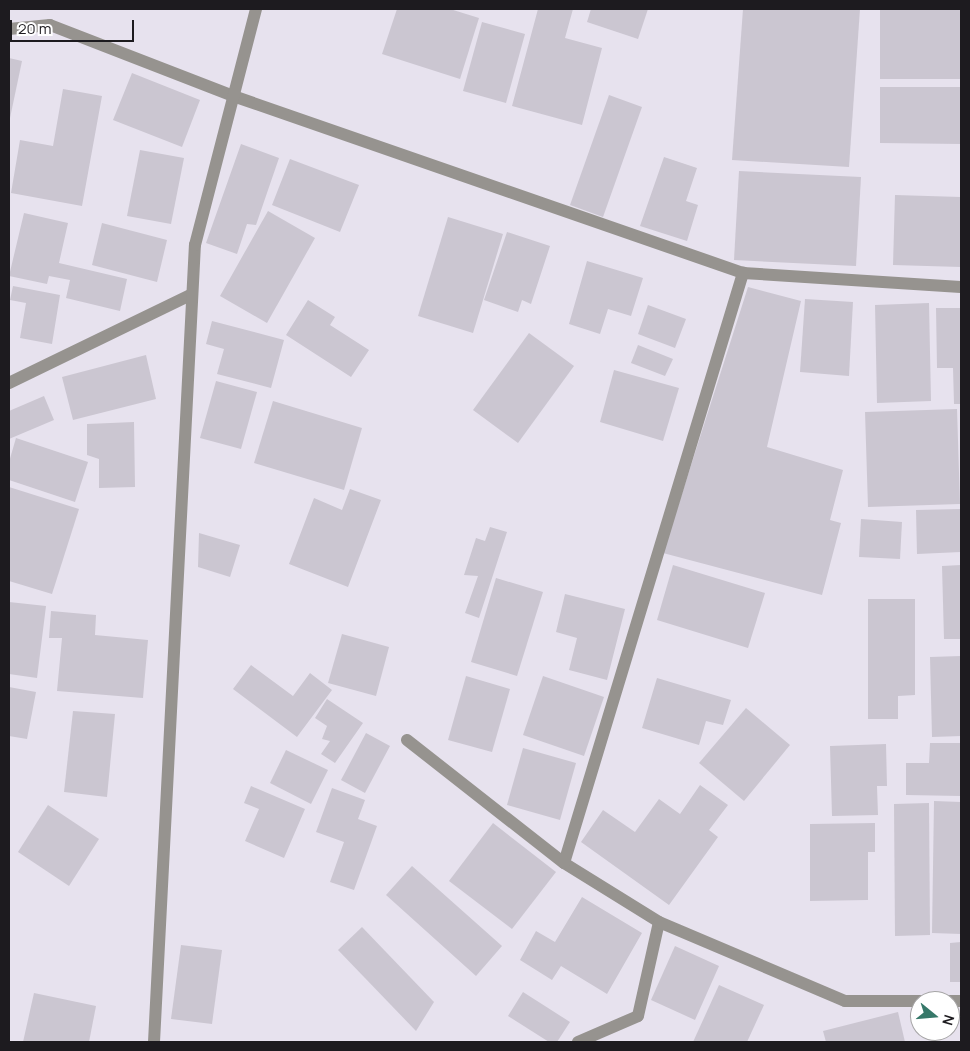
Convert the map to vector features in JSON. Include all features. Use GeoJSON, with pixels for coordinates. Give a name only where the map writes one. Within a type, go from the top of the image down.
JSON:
{"type":"FeatureCollection","features":[{"type":"Feature","properties":{"kind":"street"},"geometry":{"type":"LineString","coordinates":[[154,1042],[195,245],[236,97],[256,9]]}},
{"type":"Feature","properties":{"kind":"street"},"geometry":{"type":"LineString","coordinates":[[9,29],[50,25],[236,97],[742,273],[961,286]]}},
{"type":"Feature","properties":{"kind":"street"},"geometry":{"type":"LineString","coordinates":[[564,863],[742,273]]}},
{"type":"Feature","properties":{"kind":"street"},"geometry":{"type":"LineString","coordinates":[[9,383],[192,294]]}},
{"type":"Feature","properties":{"kind":"street"},"geometry":{"type":"LineString","coordinates":[[407,740],[564,863],[659,922],[845,1001],[910,1001]]}},
{"type":"Feature","properties":{"kind":"street"},"geometry":{"type":"LineString","coordinates":[[578,1042],[638,1016],[659,922]]}},
{"type":"Feature","properties":{"kind":"building"},"geometry":{"type":"Polygon","coordinates":[[[397,9],[450,9],[479,18],[460,79],[382,54],[397,9]]]}},
{"type":"Feature","properties":{"kind":"building"},"geometry":{"type":"Polygon","coordinates":[[[538,9],[573,9],[565,38],[602,48],[582,125],[512,106],[538,9]]]}},
{"type":"Feature","properties":{"kind":"building"},"geometry":{"type":"Polygon","coordinates":[[[591,9],[648,9],[638,39],[587,22],[591,9]]]}},
{"type":"Feature","properties":{"kind":"building"},"geometry":{"type":"Polygon","coordinates":[[[743,9],[860,9],[849,167],[732,160],[743,9]]]}},
{"type":"Feature","properties":{"kind":"building"},"geometry":{"type":"Polygon","coordinates":[[[880,9],[961,9],[961,79],[880,79],[880,9]]]}},
{"type":"Feature","properties":{"kind":"building"},"geometry":{"type":"Polygon","coordinates":[[[482,22],[525,34],[506,103],[463,91],[482,22]]]}},
{"type":"Feature","properties":{"kind":"building"},"geometry":{"type":"Polygon","coordinates":[[[9,58],[22,61],[10,118],[9,118],[9,58]]]}},
{"type":"Feature","properties":{"kind":"building"},"geometry":{"type":"Polygon","coordinates":[[[132,73],[200,100],[182,147],[113,120],[132,73]]]}},
{"type":"Feature","properties":{"kind":"building"},"geometry":{"type":"Polygon","coordinates":[[[880,87],[961,87],[961,144],[880,143],[880,87]]]}},
{"type":"Feature","properties":{"kind":"building"},"geometry":{"type":"Polygon","coordinates":[[[63,89],[102,96],[82,206],[11,193],[20,140],[53,146],[63,89]]]}},
{"type":"Feature","properties":{"kind":"building"},"geometry":{"type":"Polygon","coordinates":[[[609,95],[642,107],[603,217],[570,205],[609,95]]]}},
{"type":"Feature","properties":{"kind":"building"},"geometry":{"type":"Polygon","coordinates":[[[241,144],[279,158],[256,225],[247,224],[237,254],[206,243],[241,144]]]}},
{"type":"Feature","properties":{"kind":"building"},"geometry":{"type":"Polygon","coordinates":[[[140,150],[184,158],[171,224],[127,216],[140,150]]]}},
{"type":"Feature","properties":{"kind":"building"},"geometry":{"type":"Polygon","coordinates":[[[664,157],[697,168],[686,201],[698,205],[687,241],[640,226],[664,157]]]}},
{"type":"Feature","properties":{"kind":"building"},"geometry":{"type":"Polygon","coordinates":[[[290,159],[359,185],[340,232],[272,205],[290,159]]]}},
{"type":"Feature","properties":{"kind":"building"},"geometry":{"type":"Polygon","coordinates":[[[739,171],[861,177],[856,266],[734,260],[739,171]]]}},
{"type":"Feature","properties":{"kind":"building"},"geometry":{"type":"Polygon","coordinates":[[[895,195],[961,197],[961,267],[893,265],[895,195]]]}},
{"type":"Feature","properties":{"kind":"building"},"geometry":{"type":"Polygon","coordinates":[[[268,211],[315,238],[267,323],[220,296],[268,211]]]}},
{"type":"Feature","properties":{"kind":"building"},"geometry":{"type":"Polygon","coordinates":[[[24,213],[68,223],[59,263],[127,279],[120,311],[66,298],[70,280],[49,276],[47,284],[9,276],[24,213]]]}},
{"type":"Feature","properties":{"kind":"building"},"geometry":{"type":"Polygon","coordinates":[[[448,217],[503,234],[473,333],[418,316],[448,217]]]}},
{"type":"Feature","properties":{"kind":"building"},"geometry":{"type":"Polygon","coordinates":[[[102,223],[167,240],[157,282],[92,265],[102,223]]]}},
{"type":"Feature","properties":{"kind":"building"},"geometry":{"type":"Polygon","coordinates":[[[507,232],[550,246],[531,304],[522,300],[518,312],[484,300],[507,232]]]}},
{"type":"Feature","properties":{"kind":"building"},"geometry":{"type":"Polygon","coordinates":[[[587,261],[643,278],[631,316],[608,309],[600,334],[569,324],[587,261]]]}},
{"type":"Feature","properties":{"kind":"building"},"geometry":{"type":"Polygon","coordinates":[[[13,286],[60,295],[52,344],[20,338],[26,303],[10,300],[13,286]]]}},
{"type":"Feature","properties":{"kind":"building"},"geometry":{"type":"Polygon","coordinates":[[[748,287],[801,301],[767,447],[843,470],[830,520],[841,523],[822,595],[663,553],[748,287]]]}},
{"type":"Feature","properties":{"kind":"building"},"geometry":{"type":"Polygon","coordinates":[[[805,299],[853,302],[849,376],[800,372],[805,299]]]}},
{"type":"Feature","properties":{"kind":"building"},"geometry":{"type":"Polygon","coordinates":[[[308,300],[335,317],[330,325],[369,350],[351,377],[286,335],[308,300]]]}},
{"type":"Feature","properties":{"kind":"building"},"geometry":{"type":"Polygon","coordinates":[[[929,303],[931,401],[877,403],[875,305],[929,303]]]}},
{"type":"Feature","properties":{"kind":"building"},"geometry":{"type":"Polygon","coordinates":[[[648,305],[686,319],[675,348],[638,334],[648,305]]]}},
{"type":"Feature","properties":{"kind":"building"},"geometry":{"type":"Polygon","coordinates":[[[936,308],[961,308],[961,404],[954,404],[953,368],[937,368],[936,308]]]}},
{"type":"Feature","properties":{"kind":"building"},"geometry":{"type":"Polygon","coordinates":[[[212,321],[284,340],[271,388],[217,374],[224,349],[206,344],[212,321]]]}},
{"type":"Feature","properties":{"kind":"building"},"geometry":{"type":"Polygon","coordinates":[[[529,333],[574,366],[518,443],[473,410],[529,333]]]}},
{"type":"Feature","properties":{"kind":"building"},"geometry":{"type":"Polygon","coordinates":[[[638,345],[673,359],[665,376],[631,363],[638,345]]]}},
{"type":"Feature","properties":{"kind":"building"},"geometry":{"type":"Polygon","coordinates":[[[146,355],[156,399],[73,420],[62,377],[146,355]]]}},
{"type":"Feature","properties":{"kind":"building"},"geometry":{"type":"Polygon","coordinates":[[[614,370],[679,388],[663,441],[600,422],[614,370]]]}},
{"type":"Feature","properties":{"kind":"building"},"geometry":{"type":"Polygon","coordinates":[[[216,381],[257,392],[241,449],[200,438],[216,381]]]}},
{"type":"Feature","properties":{"kind":"building"},"geometry":{"type":"Polygon","coordinates":[[[44,396],[54,420],[9,439],[9,411],[44,396]]]}},
{"type":"Feature","properties":{"kind":"building"},"geometry":{"type":"Polygon","coordinates":[[[273,401],[362,428],[344,490],[254,463],[273,401]]]}},
{"type":"Feature","properties":{"kind":"building"},"geometry":{"type":"Polygon","coordinates":[[[957,409],[960,504],[868,507],[865,412],[957,409]]]}},
{"type":"Feature","properties":{"kind":"building"},"geometry":{"type":"Polygon","coordinates":[[[134,422],[135,487],[99,488],[99,459],[87,455],[87,424],[134,422]]]}},
{"type":"Feature","properties":{"kind":"building"},"geometry":{"type":"Polygon","coordinates":[[[16,438],[88,462],[75,502],[9,480],[9,462],[16,438]]]}},
{"type":"Feature","properties":{"kind":"building"},"geometry":{"type":"Polygon","coordinates":[[[9,487],[79,509],[52,594],[9,581],[9,487]]]}},
{"type":"Feature","properties":{"kind":"building"},"geometry":{"type":"Polygon","coordinates":[[[350,489],[381,500],[348,587],[289,564],[314,498],[342,510],[350,489]]]}},
{"type":"Feature","properties":{"kind":"building"},"geometry":{"type":"Polygon","coordinates":[[[961,509],[961,552],[917,554],[916,510],[961,509]]]}},
{"type":"Feature","properties":{"kind":"building"},"geometry":{"type":"Polygon","coordinates":[[[861,519],[902,522],[900,559],[859,557],[861,519]]]}},
{"type":"Feature","properties":{"kind":"building"},"geometry":{"type":"Polygon","coordinates":[[[490,527],[507,532],[479,618],[465,613],[478,576],[464,575],[476,538],[485,541],[490,527]]]}},
{"type":"Feature","properties":{"kind":"building"},"geometry":{"type":"Polygon","coordinates":[[[199,533],[240,545],[230,577],[198,567],[199,533]]]}},
{"type":"Feature","properties":{"kind":"building"},"geometry":{"type":"Polygon","coordinates":[[[673,565],[765,593],[748,648],[657,620],[673,565]]]}},
{"type":"Feature","properties":{"kind":"building"},"geometry":{"type":"Polygon","coordinates":[[[961,565],[961,639],[944,639],[942,566],[961,565]]]}},
{"type":"Feature","properties":{"kind":"building"},"geometry":{"type":"Polygon","coordinates":[[[496,578],[543,592],[517,676],[471,662],[496,578]]]}},
{"type":"Feature","properties":{"kind":"building"},"geometry":{"type":"Polygon","coordinates":[[[565,594],[625,609],[607,680],[569,670],[577,638],[556,632],[565,594]]]}},
{"type":"Feature","properties":{"kind":"building"},"geometry":{"type":"Polygon","coordinates":[[[868,599],[915,599],[915,695],[898,696],[898,719],[868,719],[868,599]]]}},
{"type":"Feature","properties":{"kind":"building"},"geometry":{"type":"Polygon","coordinates":[[[9,602],[46,606],[37,678],[9,674],[9,602]]]}},
{"type":"Feature","properties":{"kind":"building"},"geometry":{"type":"Polygon","coordinates":[[[51,611],[96,615],[95,635],[148,640],[143,698],[57,691],[62,638],[49,638],[51,611]]]}},
{"type":"Feature","properties":{"kind":"building"},"geometry":{"type":"Polygon","coordinates":[[[342,634],[389,647],[376,696],[328,683],[342,634]]]}},
{"type":"Feature","properties":{"kind":"building"},"geometry":{"type":"Polygon","coordinates":[[[961,656],[961,736],[932,737],[930,657],[961,656]]]}},
{"type":"Feature","properties":{"kind":"building"},"geometry":{"type":"Polygon","coordinates":[[[251,665],[293,696],[310,673],[332,690],[297,737],[233,689],[251,665]]]}},
{"type":"Feature","properties":{"kind":"building"},"geometry":{"type":"Polygon","coordinates":[[[466,676],[510,689],[492,752],[448,740],[466,676]]]}},
{"type":"Feature","properties":{"kind":"building"},"geometry":{"type":"Polygon","coordinates":[[[543,676],[604,697],[584,756],[523,735],[543,676]]]}},
{"type":"Feature","properties":{"kind":"building"},"geometry":{"type":"Polygon","coordinates":[[[657,678],[731,700],[723,725],[706,721],[699,745],[642,728],[657,678]]]}},
{"type":"Feature","properties":{"kind":"building"},"geometry":{"type":"Polygon","coordinates":[[[9,687],[36,692],[27,739],[9,736],[9,687]]]}},
{"type":"Feature","properties":{"kind":"building"},"geometry":{"type":"Polygon","coordinates":[[[327,699],[363,723],[335,763],[321,754],[330,741],[322,739],[327,726],[315,718],[327,699]]]}},
{"type":"Feature","properties":{"kind":"building"},"geometry":{"type":"Polygon","coordinates":[[[746,708],[790,745],[744,801],[699,763],[746,708]]]}},
{"type":"Feature","properties":{"kind":"building"},"geometry":{"type":"Polygon","coordinates":[[[73,711],[115,714],[107,797],[64,792],[73,711]]]}},
{"type":"Feature","properties":{"kind":"building"},"geometry":{"type":"Polygon","coordinates":[[[366,733],[390,746],[365,793],[341,780],[366,733]]]}},
{"type":"Feature","properties":{"kind":"building"},"geometry":{"type":"Polygon","coordinates":[[[930,743],[961,743],[961,796],[906,795],[906,763],[929,763],[930,743]]]}},
{"type":"Feature","properties":{"kind":"building"},"geometry":{"type":"Polygon","coordinates":[[[886,744],[887,786],[877,786],[878,815],[832,816],[830,746],[886,744]]]}},
{"type":"Feature","properties":{"kind":"building"},"geometry":{"type":"Polygon","coordinates":[[[523,748],[576,763],[560,820],[507,805],[523,748]]]}},
{"type":"Feature","properties":{"kind":"building"},"geometry":{"type":"Polygon","coordinates":[[[286,750],[328,770],[311,804],[270,783],[286,750]]]}},
{"type":"Feature","properties":{"kind":"building"},"geometry":{"type":"Polygon","coordinates":[[[700,785],[728,805],[709,830],[718,837],[669,905],[581,842],[603,810],[635,832],[659,799],[680,814],[700,785]]]}},
{"type":"Feature","properties":{"kind":"building"},"geometry":{"type":"Polygon","coordinates":[[[251,786],[305,809],[284,858],[245,841],[259,809],[244,803],[251,786]]]}},
{"type":"Feature","properties":{"kind":"building"},"geometry":{"type":"Polygon","coordinates":[[[332,788],[365,800],[358,819],[377,826],[354,890],[330,882],[344,842],[316,832],[332,788]]]}},
{"type":"Feature","properties":{"kind":"building"},"geometry":{"type":"Polygon","coordinates":[[[934,801],[961,802],[961,934],[932,933],[934,801]]]}},
{"type":"Feature","properties":{"kind":"building"},"geometry":{"type":"Polygon","coordinates":[[[929,803],[930,935],[895,936],[894,804],[929,803]]]}},
{"type":"Feature","properties":{"kind":"building"},"geometry":{"type":"Polygon","coordinates":[[[48,805],[99,839],[69,886],[18,852],[48,805]]]}},
{"type":"Feature","properties":{"kind":"building"},"geometry":{"type":"Polygon","coordinates":[[[493,823],[556,872],[512,929],[449,881],[493,823]]]}},
{"type":"Feature","properties":{"kind":"building"},"geometry":{"type":"Polygon","coordinates":[[[875,823],[875,852],[868,852],[868,900],[810,901],[810,824],[875,823]]]}},
{"type":"Feature","properties":{"kind":"building"},"geometry":{"type":"Polygon","coordinates":[[[412,866],[502,946],[476,976],[386,895],[412,866]]]}},
{"type":"Feature","properties":{"kind":"building"},"geometry":{"type":"Polygon","coordinates":[[[582,897],[642,933],[607,994],[561,966],[552,980],[520,960],[536,931],[555,942],[582,897]]]}},
{"type":"Feature","properties":{"kind":"building"},"geometry":{"type":"Polygon","coordinates":[[[362,927],[434,1002],[416,1031],[338,950],[362,927]]]}},
{"type":"Feature","properties":{"kind":"building"},"geometry":{"type":"Polygon","coordinates":[[[961,942],[961,982],[950,982],[950,943],[961,942]]]}},
{"type":"Feature","properties":{"kind":"building"},"geometry":{"type":"Polygon","coordinates":[[[181,945],[222,950],[212,1024],[171,1019],[181,945]]]}},
{"type":"Feature","properties":{"kind":"building"},"geometry":{"type":"Polygon","coordinates":[[[675,946],[719,966],[695,1020],[651,1000],[675,946]]]}},
{"type":"Feature","properties":{"kind":"building"},"geometry":{"type":"Polygon","coordinates":[[[719,985],[764,1005],[747,1042],[693,1042],[719,985]]]}},
{"type":"Feature","properties":{"kind":"building"},"geometry":{"type":"Polygon","coordinates":[[[523,992],[570,1022],[557,1042],[549,1042],[508,1016],[523,992]]]}},
{"type":"Feature","properties":{"kind":"building"},"geometry":{"type":"Polygon","coordinates":[[[34,993],[96,1006],[89,1042],[23,1042],[34,993]]]}},
{"type":"Feature","properties":{"kind":"building"},"geometry":{"type":"Polygon","coordinates":[[[898,1012],[905,1042],[826,1042],[823,1031],[898,1012]]]}}]}
